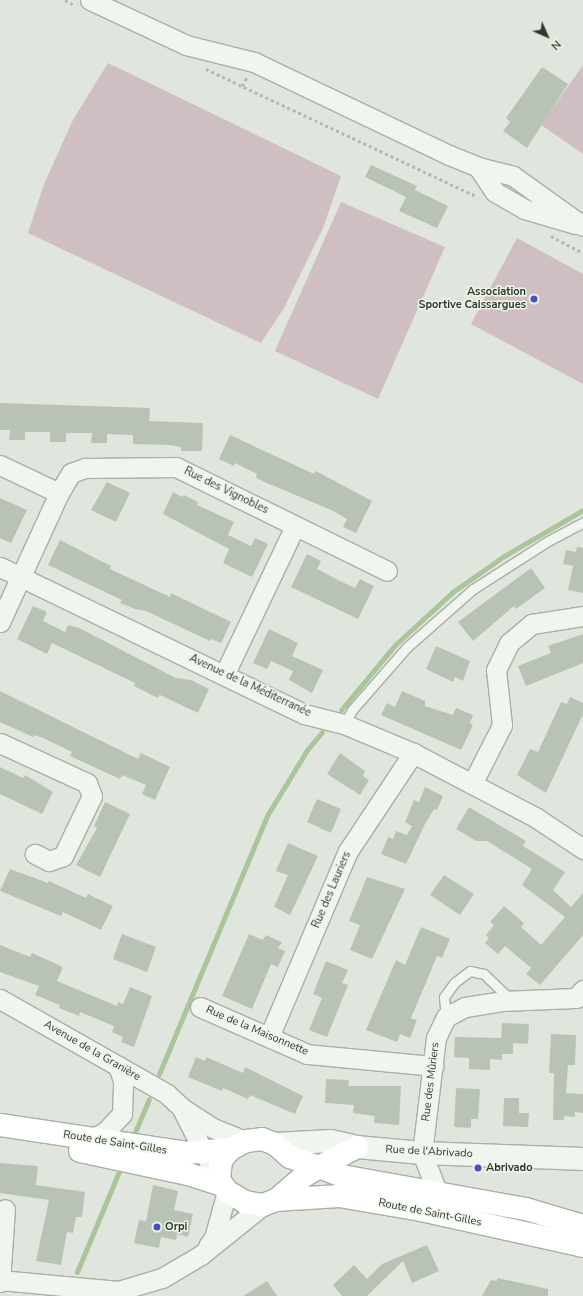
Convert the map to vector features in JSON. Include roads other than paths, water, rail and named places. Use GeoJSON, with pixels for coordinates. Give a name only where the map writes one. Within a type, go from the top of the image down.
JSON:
{"type":"FeatureCollection","features":[{"type":"Feature","properties":{"kind":"main road","name":"Route de Saint-Gilles"},"geometry":{"type":"LineString","coordinates":[[0,1125],[187,1154],[239,1145]]}},
{"type":"Feature","properties":{"kind":"main road","name":"Route de Saint-Gilles"},"geometry":{"type":"LineString","coordinates":[[0,1138],[94,1154],[188,1174],[223,1185]]}},
{"type":"Feature","properties":{"kind":"main road"},"geometry":{"type":"LineString","coordinates":[[274,1200],[289,1181],[282,1150],[262,1139],[239,1145],[221,1160],[223,1185],[245,1202],[274,1200],[319,1167],[357,1148]]}},
{"type":"Feature","properties":{"kind":"main road","name":"Route de Saint-Gilles"},"geometry":{"type":"LineString","coordinates":[[282,1150],[342,1176],[526,1209],[583,1226]]}},
{"type":"Feature","properties":{"kind":"main road","name":"Route de Saint-Gilles"},"geometry":{"type":"LineString","coordinates":[[274,1200],[339,1196],[421,1210],[583,1246]]}},
{"type":"Feature","properties":{"kind":"street"},"geometry":{"type":"LineString","coordinates":[[84,4],[186,45],[254,62],[478,167],[513,176],[582,226]]}},
{"type":"Feature","properties":{"kind":"street"},"geometry":{"type":"LineString","coordinates":[[478,167],[495,192],[524,209],[582,226]]}},
{"type":"Feature","properties":{"kind":"street"},"geometry":{"type":"LineString","coordinates":[[0,465],[59,493]]}},
{"type":"Feature","properties":{"kind":"street","name":"Rue des Vignobles"},"geometry":{"type":"LineString","coordinates":[[0,622],[59,493],[71,473],[85,468],[176,467],[387,571]]}},
{"type":"Feature","properties":{"kind":"street"},"geometry":{"type":"LineString","coordinates":[[224,675],[296,526]]}},
{"type":"Feature","properties":{"kind":"street","name":"Avenue de la Méditerranée"},"geometry":{"type":"LineString","coordinates":[[0,567],[304,714],[344,724],[413,753],[535,817],[583,850]]}},
{"type":"Feature","properties":{"kind":"street"},"geometry":{"type":"LineString","coordinates":[[472,784],[502,725],[496,670],[509,643],[532,624],[583,616]]}},
{"type":"Feature","properties":{"kind":"street"},"geometry":{"type":"LineString","coordinates":[[0,743],[87,783],[92,796],[63,856],[49,861],[35,854]]}},
{"type":"Feature","properties":{"kind":"street","name":"Rue des Lauriers"},"geometry":{"type":"LineString","coordinates":[[269,1037],[348,851],[413,753]]}},
{"type":"Feature","properties":{"kind":"street"},"geometry":{"type":"LineString","coordinates":[[446,1018],[465,1007],[512,1001],[576,998],[583,990]]}},
{"type":"Feature","properties":{"kind":"street","name":"Avenue de la Granière"},"geometry":{"type":"LineString","coordinates":[[0,999],[167,1094],[182,1108],[239,1145]]}},
{"type":"Feature","properties":{"kind":"street","name":"Rue de la Maisonnette"},"geometry":{"type":"LineString","coordinates":[[200,1007],[307,1054],[328,1058],[433,1066]]}},
{"type":"Feature","properties":{"kind":"street","name":"Rue des Mûriers"},"geometry":{"type":"LineString","coordinates":[[438,1194],[422,1153],[436,1038],[446,1018]]}},
{"type":"Feature","properties":{"kind":"street"},"geometry":{"type":"LineString","coordinates":[[90,1139],[105,1132],[122,1114],[123,1081],[118,1066]]}},
{"type":"Feature","properties":{"kind":"street","name":"Avenue de la Granière"},"geometry":{"type":"LineString","coordinates":[[182,1108],[204,1152],[223,1185]]}},
{"type":"Feature","properties":{"kind":"street","name":"Rue de l'Abrivado"},"geometry":{"type":"LineString","coordinates":[[282,1150],[331,1141],[357,1148],[422,1153],[583,1159]]}},
{"type":"Feature","properties":{"kind":"street"},"geometry":{"type":"LineString","coordinates":[[201,1255],[214,1238],[223,1185]]}},
{"type":"Feature","properties":{"kind":"street"},"geometry":{"type":"LineString","coordinates":[[5,1209],[0,1281],[118,1294],[162,1278],[201,1255],[274,1200]]}},
{"type":"Feature","properties":{"kind":"lane"},"geometry":{"type":"LineString","coordinates":[[524,209],[538,193]]}},
{"type":"Feature","properties":{"kind":"lane"},"geometry":{"type":"LineString","coordinates":[[344,724],[352,710],[407,647],[473,589],[548,541],[583,522]]}},
{"type":"Feature","properties":{"kind":"lane"},"geometry":{"type":"LineString","coordinates":[[446,1018],[444,997],[454,983],[470,971],[484,974],[512,1001]]}},
{"type":"Feature","properties":{"kind":"waterway"},"geometry":{"type":"LineString","coordinates":[[341,710],[395,645],[454,591],[504,556],[583,510]]}},
{"type":"Feature","properties":{"kind":"waterway"},"geometry":{"type":"LineString","coordinates":[[159,1074],[268,814],[307,750],[322,732]]}},
{"type":"Feature","properties":{"kind":"waterway"},"geometry":{"type":"LineString","coordinates":[[132,1139],[149,1099]]}},
{"type":"Feature","properties":{"kind":"waterway"},"geometry":{"type":"LineString","coordinates":[[77,1272],[121,1167]]}},
{"type":"Feature","properties":{"kind":"place","name":"Association Sportive Caissargues"},"geometry":{"type":"Point","coordinates":[534,299]}},
{"type":"Feature","properties":{"kind":"place","name":"Abrivado"},"geometry":{"type":"Point","coordinates":[478,1168]}},
{"type":"Feature","properties":{"kind":"place","name":"Orpi"},"geometry":{"type":"Point","coordinates":[157,1227]}}]}
